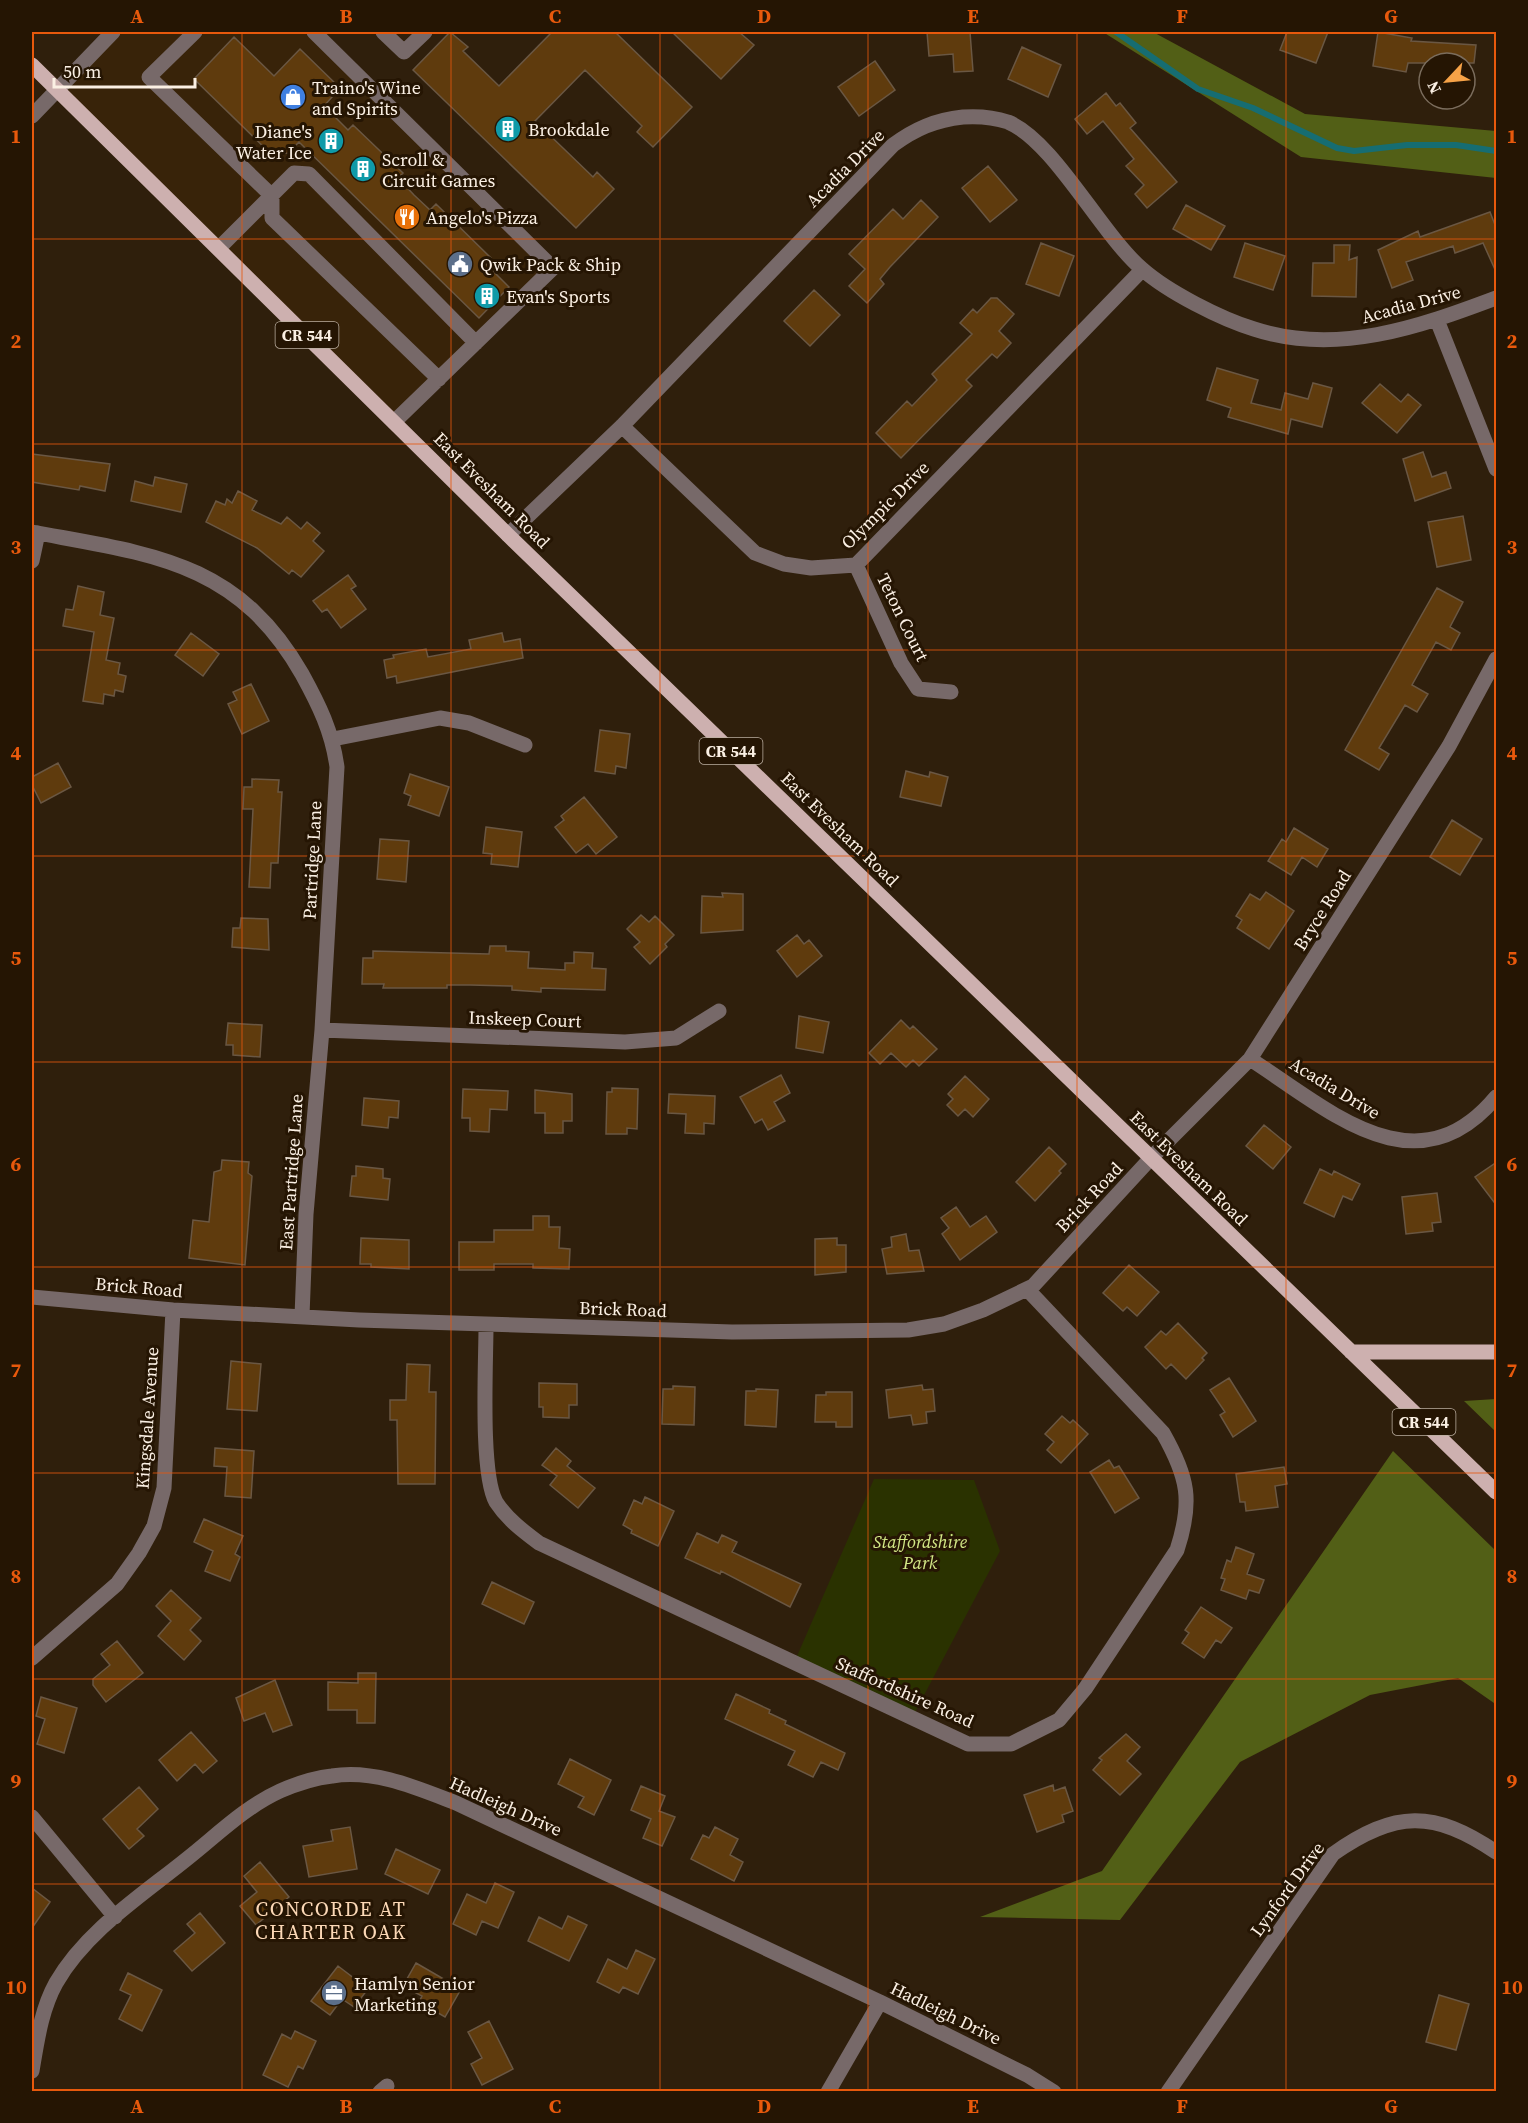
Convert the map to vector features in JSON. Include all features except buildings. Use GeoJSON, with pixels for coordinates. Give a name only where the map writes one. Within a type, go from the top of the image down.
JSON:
{"type":"FeatureCollection","features":[{"type":"Feature","properties":{"kind":"main road","name":"East Evesham Road"},"geometry":{"type":"LineString","coordinates":[[32,64],[508,535],[1497,1492]]}},
{"type":"Feature","properties":{"kind":"main road"},"geometry":{"type":"LineString","coordinates":[[1351,1352],[1497,1352]]}},
{"type":"Feature","properties":{"kind":"street"},"geometry":{"type":"LineString","coordinates":[[32,116],[113,32]]}},
{"type":"Feature","properties":{"kind":"street"},"geometry":{"type":"LineString","coordinates":[[195,32],[149,77],[272,195],[272,218],[439,379]]}},
{"type":"Feature","properties":{"kind":"street"},"geometry":{"type":"LineString","coordinates":[[314,32],[553,268],[394,422]]}},
{"type":"Feature","properties":{"kind":"street"},"geometry":{"type":"LineString","coordinates":[[383,32],[404,52],[425,32]]}},
{"type":"Feature","properties":{"kind":"street","name":"Acadia Drive"},"geometry":{"type":"LineString","coordinates":[[508,535],[622,426],[893,145],[912,131],[941,119],[980,116],[1009,123],[1039,145],[1142,270],[1222,317],[1255,330],[1321,341],[1370,338],[1437,320],[1497,298]]}},
{"type":"Feature","properties":{"kind":"street"},"geometry":{"type":"LineString","coordinates":[[219,248],[294,173],[309,174],[476,343]]}},
{"type":"Feature","properties":{"kind":"street","name":"Olympic Drive"},"geometry":{"type":"LineString","coordinates":[[622,426],[755,553],[784,564],[811,568],[856,565],[1142,270]]}},
{"type":"Feature","properties":{"kind":"street"},"geometry":{"type":"LineString","coordinates":[[1437,320],[1497,469]]}},
{"type":"Feature","properties":{"kind":"street"},"geometry":{"type":"LineString","coordinates":[[32,561],[35,533]]}},
{"type":"Feature","properties":{"kind":"street","name":"Partridge Lane"},"geometry":{"type":"LineString","coordinates":[[35,533],[162,559],[187,567],[220,583],[252,607],[286,646],[314,695],[333,739],[336,767],[322,1030]]}},
{"type":"Feature","properties":{"kind":"street","name":"Teton Court"},"geometry":{"type":"LineString","coordinates":[[856,565],[901,663],[918,688],[951,692]]}},
{"type":"Feature","properties":{"kind":"street","name":"Bryce Road"},"geometry":{"type":"LineString","coordinates":[[1151,1158],[1250,1059],[1449,746],[1497,660]]}},
{"type":"Feature","properties":{"kind":"street"},"geometry":{"type":"LineString","coordinates":[[333,739],[440,717],[469,723],[525,745]]}},
{"type":"Feature","properties":{"kind":"street","name":"Inskeep Court"},"geometry":{"type":"LineString","coordinates":[[322,1030],[625,1042],[676,1038],[719,1011]]}},
{"type":"Feature","properties":{"kind":"street","name":"East Partridge Lane"},"geometry":{"type":"LineString","coordinates":[[302,1316],[306,1214],[322,1030]]}},
{"type":"Feature","properties":{"kind":"street","name":"Acadia Drive"},"geometry":{"type":"LineString","coordinates":[[1250,1059],[1362,1131],[1389,1139],[1417,1142],[1438,1138],[1465,1127],[1497,1096]]}},
{"type":"Feature","properties":{"kind":"street","name":"Brick Road"},"geometry":{"type":"LineString","coordinates":[[32,1297],[173,1310],[486,1326],[732,1332],[908,1330],[944,1324],[1027,1289],[1151,1158]]}},
{"type":"Feature","properties":{"kind":"street","name":"Staffordshire Road"},"geometry":{"type":"LineString","coordinates":[[486,1326],[487,1470],[495,1500],[520,1529],[550,1548],[968,1744],[1011,1744],[1059,1720],[1085,1689],[1177,1550],[1185,1525],[1188,1491],[1178,1460],[1163,1433],[1027,1289]]}},
{"type":"Feature","properties":{"kind":"street","name":"Kingsdale Avenue"},"geometry":{"type":"LineString","coordinates":[[32,1658],[117,1584],[139,1553],[154,1526],[164,1488],[173,1310]]}},
{"type":"Feature","properties":{"kind":"street","name":"Hadleigh Drive"},"geometry":{"type":"LineString","coordinates":[[32,2071],[42,2017],[56,1984],[85,1944],[115,1917],[247,1810],[271,1796],[306,1781],[334,1775],[363,1775],[410,1786],[456,1803],[880,2002],[1027,2075],[1054,2091]]}},
{"type":"Feature","properties":{"kind":"street"},"geometry":{"type":"LineString","coordinates":[[32,1817],[115,1917]]}},
{"type":"Feature","properties":{"kind":"street","name":"Lynford Drive"},"geometry":{"type":"LineString","coordinates":[[1168,2091],[1333,1854],[1351,1841],[1378,1828],[1401,1821],[1424,1820],[1448,1825],[1497,1852]]}},
{"type":"Feature","properties":{"kind":"street"},"geometry":{"type":"LineString","coordinates":[[828,2091],[880,2002]]}},
{"type":"Feature","properties":{"kind":"shaded area"},"geometry":{"type":"Polygon","coordinates":[[[113,32],[314,32],[553,268],[394,422],[57,89],[113,32]]]}},
{"type":"Feature","properties":{"kind":"green space"},"geometry":{"type":"Polygon","coordinates":[[[1103,32],[1153,32],[1305,114],[1496,131],[1496,178],[1301,157],[1103,32]]]}},
{"type":"Feature","properties":{"kind":"green space"},"geometry":{"type":"Polygon","coordinates":[[[1496,1399],[1496,1432],[1464,1401],[1496,1399]]]}},
{"type":"Feature","properties":{"kind":"green space"},"geometry":{"type":"Polygon","coordinates":[[[1393,1451],[1496,1551],[1496,1702],[1494,1703],[1458,1678],[1370,1695],[1240,1762],[1120,1920],[980,1917],[1102,1871],[1393,1451]]]}},
{"type":"Feature","properties":{"kind":"green space","name":"Staffordshire Park"},"geometry":{"type":"Polygon","coordinates":[[[874,1479],[974,1480],[1000,1551],[912,1718],[794,1663],[874,1479]]]}},
{"type":"Feature","properties":{"kind":"waterway"},"geometry":{"type":"LineString","coordinates":[[1116,32],[1198,89],[1253,108],[1337,148],[1354,151],[1407,145],[1456,145],[1496,151]]}},
{"type":"Feature","properties":{"kind":"place","name":"Traino's Wine and Spirits"},"geometry":{"type":"Point","coordinates":[293,97]}},
{"type":"Feature","properties":{"kind":"place","name":"Brookdale"},"geometry":{"type":"Point","coordinates":[508,129]}},
{"type":"Feature","properties":{"kind":"place","name":"Diane's Water Ice"},"geometry":{"type":"Point","coordinates":[331,141]}},
{"type":"Feature","properties":{"kind":"place","name":"Scroll & Circuit Games"},"geometry":{"type":"Point","coordinates":[363,169]}},
{"type":"Feature","properties":{"kind":"place","name":"Angelo's Pizza"},"geometry":{"type":"Point","coordinates":[407,217]}},
{"type":"Feature","properties":{"kind":"place","name":"Qwik Pack & Ship"},"geometry":{"type":"Point","coordinates":[460,264]}},
{"type":"Feature","properties":{"kind":"place","name":"Evan's Sports"},"geometry":{"type":"Point","coordinates":[487,296]}},
{"type":"Feature","properties":{"kind":"place","name":"Hamlyn Senior Marketing"},"geometry":{"type":"Point","coordinates":[334,1993]}},
{"type":"Feature","properties":{"kind":"district","name":"CONCORDE AT CHARTER OAK"},"geometry":{"type":"Point","coordinates":[331,1920]}}]}
